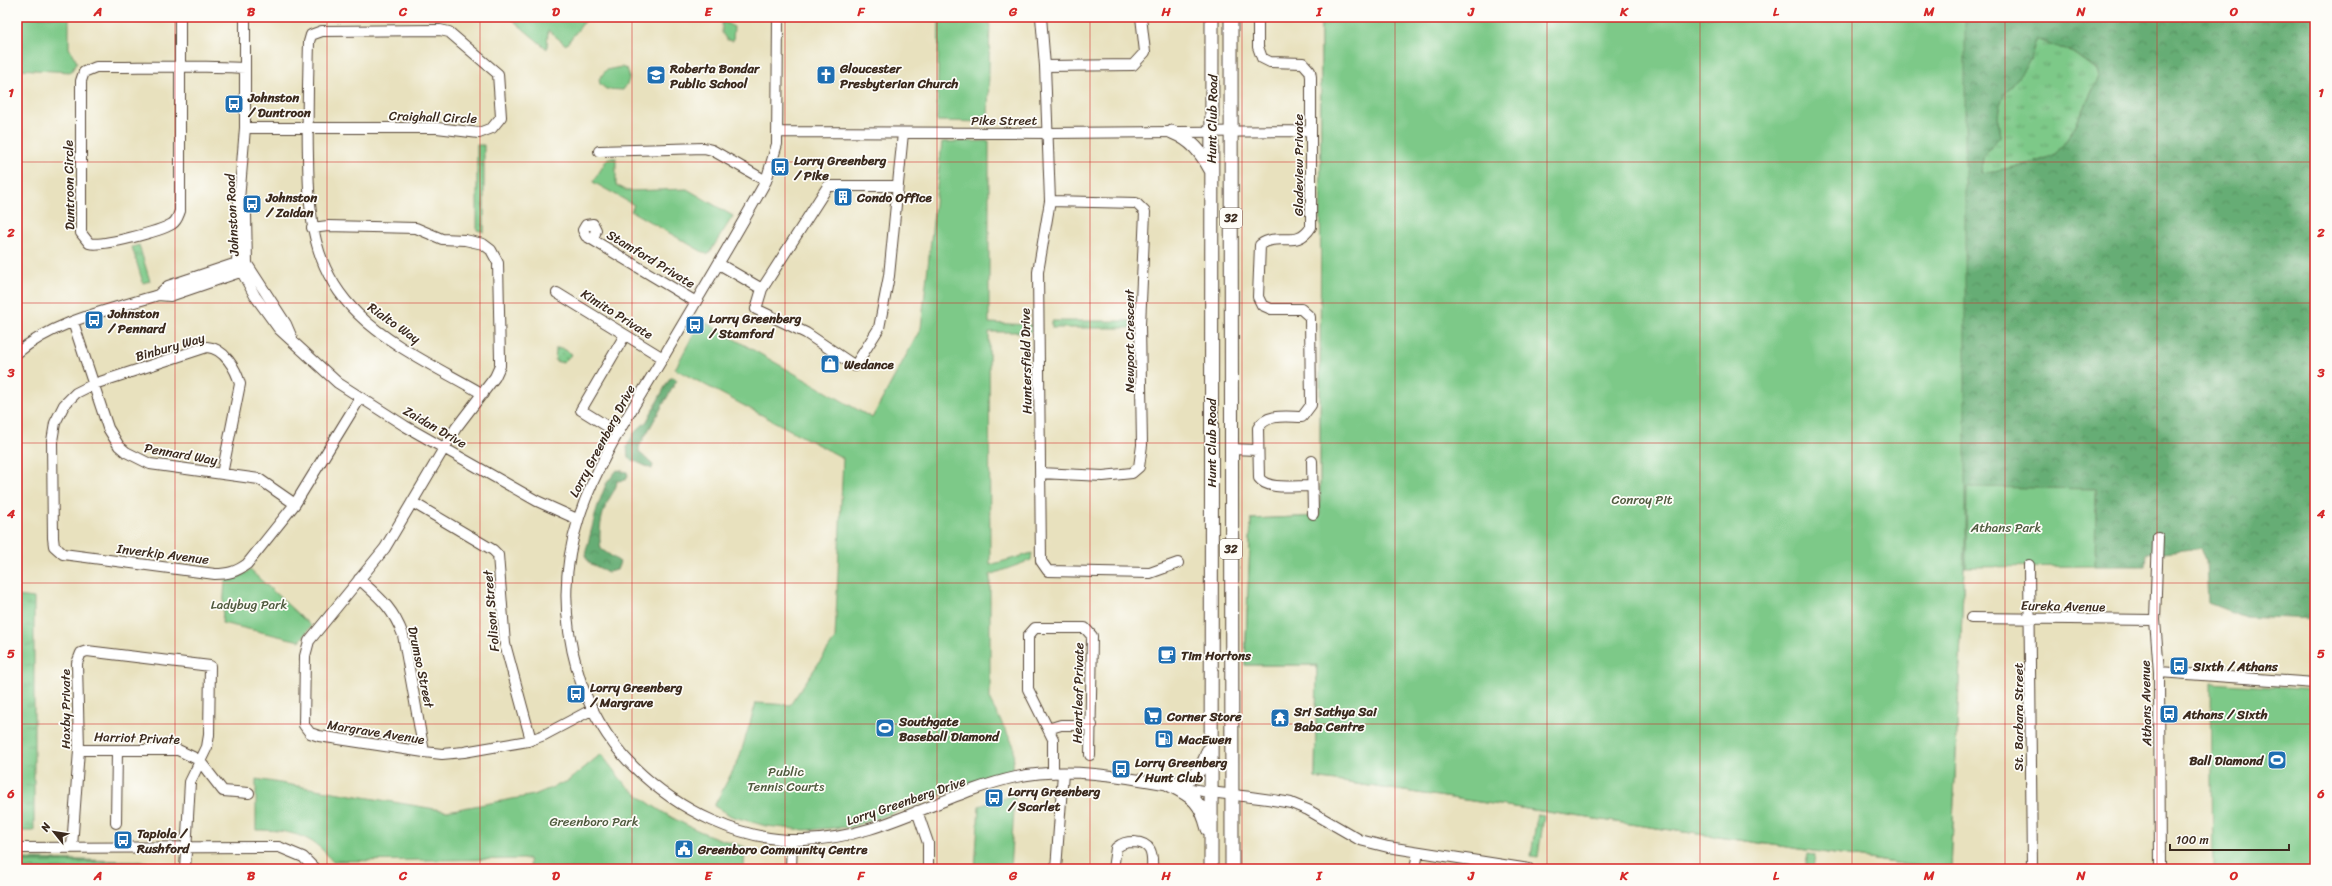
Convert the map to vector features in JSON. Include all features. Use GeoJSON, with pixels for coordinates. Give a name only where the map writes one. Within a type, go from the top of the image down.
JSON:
{"type":"FeatureCollection","features":[{"type":"Feature","properties":{"kind":"main road","name":"Hunt Club Road"},"geometry":{"type":"LineString","coordinates":[[1212,17],[1212,869]]}},
{"type":"Feature","properties":{"kind":"main road","name":"Hunt Club Road"},"geometry":{"type":"LineString","coordinates":[[1231,17],[1232,869]]}},
{"type":"Feature","properties":{"kind":"main road"},"geometry":{"type":"LineString","coordinates":[[1172,132],[1184,137],[1197,147],[1211,170]]}},
{"type":"Feature","properties":{"kind":"main road"},"geometry":{"type":"LineString","coordinates":[[1170,785],[1187,781],[1198,772],[1205,761],[1212,739]]}},
{"type":"Feature","properties":{"kind":"main road"},"geometry":{"type":"LineString","coordinates":[[1170,785],[1188,794],[1199,805],[1211,843]]}},
{"type":"Feature","properties":{"kind":"street"},"geometry":{"type":"LineString","coordinates":[[180,17],[180,68]]}},
{"type":"Feature","properties":{"kind":"street","name":"Johnston Road"},"geometry":{"type":"LineString","coordinates":[[17,353],[43,334],[73,322],[158,295],[170,296],[241,266],[242,165],[245,128],[245,17]]}},
{"type":"Feature","properties":{"kind":"street","name":"Lorry Greenberg Drive"},"geometry":{"type":"LineString","coordinates":[[778,17],[777,148],[766,181],[719,264],[618,433],[592,483],[577,519],[573,533],[565,584],[568,633],[579,678],[593,709],[616,748],[630,764],[674,800],[730,828],[792,840],[850,835],[877,828],[917,811],[1003,781],[1053,773],[1092,774],[1291,803],[1308,810],[1360,840],[1418,852],[1528,869]]}},
{"type":"Feature","properties":{"kind":"street","name":"Huntersfield Drive"},"geometry":{"type":"LineString","coordinates":[[1041,17],[1045,66],[1050,201],[1038,272],[1041,561],[1048,571],[1150,572],[1178,563]]}},
{"type":"Feature","properties":{"kind":"street"},"geometry":{"type":"LineString","coordinates":[[1045,66],[1133,65],[1145,52],[1142,17]]}},
{"type":"Feature","properties":{"kind":"street","name":"Gladeview Private"},"geometry":{"type":"LineString","coordinates":[[1258,17],[1258,47],[1262,58],[1270,62],[1298,62],[1308,66],[1310,70],[1311,131],[1310,227],[1305,236],[1296,239],[1268,239],[1260,245],[1258,297],[1262,305],[1271,308],[1301,309],[1310,317],[1311,405],[1302,417],[1270,418],[1262,421],[1258,428],[1259,478],[1262,482],[1270,485],[1312,486]]}},
{"type":"Feature","properties":{"kind":"street","name":"Craighall Circle"},"geometry":{"type":"LineString","coordinates":[[245,128],[307,128],[437,128],[480,133],[498,124],[501,117],[500,80],[498,74],[449,32],[440,30],[322,31],[311,35],[309,42],[307,128]]}},
{"type":"Feature","properties":{"kind":"street","name":"Duntroon Circle"},"geometry":{"type":"LineString","coordinates":[[180,68],[180,211],[178,218],[169,226],[105,244],[89,243],[81,233],[81,81],[84,72],[96,67],[245,68]]}},
{"type":"Feature","properties":{"kind":"street","name":"Rialto Way"},"geometry":{"type":"LineString","coordinates":[[307,128],[312,228],[327,273],[358,315],[390,340],[483,394]]}},
{"type":"Feature","properties":{"kind":"street","name":"Pike Street"},"geometry":{"type":"LineString","coordinates":[[777,132],[1047,133],[1311,131]]}},
{"type":"Feature","properties":{"kind":"street"},"geometry":{"type":"LineString","coordinates":[[898,186],[828,186],[762,289],[756,309],[806,333],[855,366],[879,328],[889,276],[898,186],[903,133]]}},
{"type":"Feature","properties":{"kind":"street"},"geometry":{"type":"LineString","coordinates":[[599,151],[704,148],[712,150],[766,181]]}},
{"type":"Feature","properties":{"kind":"street","name":"Newport Crescent"},"geometry":{"type":"LineString","coordinates":[[1040,473],[1103,476],[1132,474],[1139,467],[1142,445],[1140,324],[1145,212],[1136,203],[1050,201]]}},
{"type":"Feature","properties":{"kind":"street","name":"Margrave Avenue"},"geometry":{"type":"LineString","coordinates":[[312,228],[328,226],[416,228],[442,239],[476,241],[491,250],[498,263],[500,274],[500,366],[483,394],[456,428],[385,548],[309,641],[306,656],[304,725],[310,733],[319,736],[442,754],[464,752],[531,740],[593,709]]}},
{"type":"Feature","properties":{"kind":"street","name":"Stamford Private"},"geometry":{"type":"LineString","coordinates":[[593,240],[696,302]]}},
{"type":"Feature","properties":{"kind":"street"},"geometry":{"type":"LineString","coordinates":[[719,264],[762,289]]}},
{"type":"Feature","properties":{"kind":"street","name":"Zaidan Drive"},"geometry":{"type":"LineString","coordinates":[[241,266],[279,329],[293,340],[323,372],[360,398],[537,501],[577,519]]}},
{"type":"Feature","properties":{"kind":"street","name":"Kimito Private"},"geometry":{"type":"LineString","coordinates":[[557,293],[663,358]]}},
{"type":"Feature","properties":{"kind":"street","name":"Pennard Way"},"geometry":{"type":"LineString","coordinates":[[73,322],[112,438],[126,452],[150,464],[259,479],[295,504]]}},
{"type":"Feature","properties":{"kind":"street"},"geometry":{"type":"LineString","coordinates":[[618,433],[581,410],[625,334]]}},
{"type":"Feature","properties":{"kind":"street","name":"Binbury Way"},"geometry":{"type":"LineString","coordinates":[[94,384],[207,347],[215,348],[222,353],[237,374],[240,384],[222,474]]}},
{"type":"Feature","properties":{"kind":"street","name":"Inverkip Avenue"},"geometry":{"type":"LineString","coordinates":[[94,384],[70,398],[58,414],[53,433],[52,538],[54,546],[63,554],[215,574],[230,574],[238,571],[247,564],[295,504],[360,398]]}},
{"type":"Feature","properties":{"kind":"street"},"geometry":{"type":"LineString","coordinates":[[1231,449],[1258,450]]}},
{"type":"Feature","properties":{"kind":"street"},"geometry":{"type":"LineString","coordinates":[[1312,461],[1313,514]]}},
{"type":"Feature","properties":{"kind":"street","name":"Folison Street"},"geometry":{"type":"LineString","coordinates":[[412,502],[493,550],[498,556],[505,644],[531,740]]}},
{"type":"Feature","properties":{"kind":"street","name":"Athans Avenue"},"geometry":{"type":"LineString","coordinates":[[2158,537],[2156,620],[2159,672],[2160,869]]}},
{"type":"Feature","properties":{"kind":"street","name":"St. Barbara Street"},"geometry":{"type":"LineString","coordinates":[[2029,565],[2032,869]]}},
{"type":"Feature","properties":{"kind":"street","name":"Drumso Street"},"geometry":{"type":"LineString","coordinates":[[359,579],[385,603],[398,621],[403,635],[424,752]]}},
{"type":"Feature","properties":{"kind":"street","name":"Eureka Avenue"},"geometry":{"type":"LineString","coordinates":[[1971,618],[2156,620]]}},
{"type":"Feature","properties":{"kind":"street","name":"Heartleaf Private"},"geometry":{"type":"LineString","coordinates":[[1048,730],[1028,689],[1028,636],[1035,628],[1085,628],[1092,636],[1092,725],[1090,755]]}},
{"type":"Feature","properties":{"kind":"street","name":"Haxby Private"},"geometry":{"type":"LineString","coordinates":[[72,847],[79,750],[77,663],[81,653],[87,651],[210,666],[209,735],[206,747],[199,760]]}},
{"type":"Feature","properties":{"kind":"street"},"geometry":{"type":"LineString","coordinates":[[2159,672],[2315,683]]}},
{"type":"Feature","properties":{"kind":"street"},"geometry":{"type":"LineString","coordinates":[[1053,773],[1053,739],[1048,730],[1061,725],[1092,725]]}},
{"type":"Feature","properties":{"kind":"street","name":"Harriot Private"},"geometry":{"type":"LineString","coordinates":[[79,750],[178,750],[199,760],[223,791],[249,793]]}},
{"type":"Feature","properties":{"kind":"street"},"geometry":{"type":"LineString","coordinates":[[116,823],[117,750]]}},
{"type":"Feature","properties":{"kind":"street"},"geometry":{"type":"LineString","coordinates":[[185,869],[188,797],[190,782],[199,760]]}},
{"type":"Feature","properties":{"kind":"street"},"geometry":{"type":"LineString","coordinates":[[1056,869],[1063,773]]}},
{"type":"Feature","properties":{"kind":"street"},"geometry":{"type":"LineString","coordinates":[[917,811],[928,843],[928,869]]}},
{"type":"Feature","properties":{"kind":"street"},"geometry":{"type":"LineString","coordinates":[[791,869],[792,840]]}},
{"type":"Feature","properties":{"kind":"street"},"geometry":{"type":"LineString","coordinates":[[1113,869],[1116,848],[1124,842],[1142,843],[1150,849],[1153,856],[1152,869]]}},
{"type":"Feature","properties":{"kind":"street"},"geometry":{"type":"LineString","coordinates":[[17,848],[279,847],[303,857],[315,869]]}},
{"type":"Feature","properties":{"kind":"street"},"geometry":{"type":"LineString","coordinates":[[1415,869],[1418,852]]}},
{"type":"Feature","properties":{"kind":"green space"},"geometry":{"type":"Polygon","coordinates":[[[18,17],[69,17],[69,48],[77,62],[71,72],[18,69],[18,17]]]}},
{"type":"Feature","properties":{"kind":"green space"},"geometry":{"type":"Polygon","coordinates":[[[509,17],[588,17],[566,45],[548,30],[547,49],[509,17]]]}},
{"type":"Feature","properties":{"kind":"green space"},"geometry":{"type":"Polygon","coordinates":[[[939,17],[990,17],[988,122],[937,121],[939,17]]]}},
{"type":"Feature","properties":{"kind":"green space","name":"Conroy Pit"},"geometry":{"type":"Polygon","coordinates":[[[1321,17],[2315,17],[2315,619],[2242,616],[2208,603],[2206,561],[2201,548],[2147,554],[2146,566],[2095,566],[2096,489],[2006,488],[1966,567],[1964,567],[1951,869],[1937,869],[1315,778],[1317,665],[1245,665],[1251,519],[1320,516],[1321,17]],[[2037,39],[2030,60],[2001,101],[1998,121],[2000,136],[1983,157],[1981,173],[2033,163],[2052,156],[2057,152],[2075,126],[2099,77],[2097,70],[2073,53],[2037,39]]]}},
{"type":"Feature","properties":{"kind":"green space","name":"Conroy Pit"},"geometry":{"type":"Polygon","coordinates":[[[1321,17],[1965,17],[1965,543],[1951,869],[1937,869],[1315,778],[1317,665],[1245,665],[1251,519],[1320,516],[1321,17]]]}},
{"type":"Feature","properties":{"kind":"green space"},"geometry":{"type":"Polygon","coordinates":[[[724,22],[734,27],[733,41],[727,40],[722,33],[722,23],[724,22]]]}},
{"type":"Feature","properties":{"kind":"green space"},"geometry":{"type":"Polygon","coordinates":[[[2037,39],[2073,53],[2097,70],[2099,77],[2075,126],[2057,152],[2052,156],[2033,163],[1981,173],[1983,157],[2000,136],[1998,121],[2001,101],[2005,93],[2030,59],[2037,39]]]}},
{"type":"Feature","properties":{"kind":"green space"},"geometry":{"type":"Polygon","coordinates":[[[621,67],[627,69],[629,75],[628,82],[623,90],[606,89],[600,84],[599,79],[606,70],[621,67]]]}},
{"type":"Feature","properties":{"kind":"green space","name":"Public Tennis Courts"},"geometry":{"type":"Polygon","coordinates":[[[989,141],[989,323],[1031,325],[1031,332],[989,332],[990,565],[1032,553],[1031,560],[990,575],[990,701],[1014,746],[1013,771],[993,775],[911,807],[850,827],[805,830],[766,826],[731,816],[714,806],[739,759],[756,703],[790,705],[835,639],[843,458],[675,369],[701,320],[872,418],[921,328],[942,142],[989,141]]]}},
{"type":"Feature","properties":{"kind":"green space"},"geometry":{"type":"Polygon","coordinates":[[[477,145],[484,145],[484,232],[477,230],[477,145]]]}},
{"type":"Feature","properties":{"kind":"green space"},"geometry":{"type":"Polygon","coordinates":[[[608,158],[616,158],[616,185],[628,191],[687,189],[733,216],[708,255],[631,211],[634,205],[593,182],[608,158]]]}},
{"type":"Feature","properties":{"kind":"green space"},"geometry":{"type":"Polygon","coordinates":[[[139,245],[150,281],[143,283],[132,247],[139,245]]]}},
{"type":"Feature","properties":{"kind":"green space"},"geometry":{"type":"Polygon","coordinates":[[[1052,321],[1131,321],[1131,328],[1052,328],[1052,321]]]}},
{"type":"Feature","properties":{"kind":"green space"},"geometry":{"type":"Polygon","coordinates":[[[556,348],[562,348],[572,354],[563,363],[555,361],[556,348]]]}},
{"type":"Feature","properties":{"kind":"green space"},"geometry":{"type":"Polygon","coordinates":[[[674,377],[677,380],[639,447],[639,452],[653,465],[652,469],[628,458],[627,446],[634,433],[647,421],[669,379],[674,377]]]}},
{"type":"Feature","properties":{"kind":"green space"},"geometry":{"type":"Polygon","coordinates":[[[617,470],[627,472],[628,476],[626,480],[617,481],[615,489],[604,512],[600,531],[601,549],[620,562],[617,570],[608,572],[589,563],[585,555],[597,508],[606,484],[617,470]]]}},
{"type":"Feature","properties":{"kind":"green space","name":"Athans Park"},"geometry":{"type":"Polygon","coordinates":[[[1967,487],[2096,489],[2095,566],[1966,567],[1967,487]]]}},
{"type":"Feature","properties":{"kind":"green space","name":"Ladybug Park"},"geometry":{"type":"Polygon","coordinates":[[[250,570],[311,626],[300,641],[222,623],[225,581],[238,578],[250,570]]]}},
{"type":"Feature","properties":{"kind":"green space"},"geometry":{"type":"Polygon","coordinates":[[[17,596],[34,598],[34,831],[17,831],[17,596]]]}},
{"type":"Feature","properties":{"kind":"green space"},"geometry":{"type":"Polygon","coordinates":[[[2211,683],[2315,690],[2315,869],[2213,869],[2211,683]]]}},
{"type":"Feature","properties":{"kind":"green space","name":"Greenboro Park"},"geometry":{"type":"Polygon","coordinates":[[[601,754],[620,779],[659,810],[701,832],[745,847],[744,869],[530,869],[529,859],[332,861],[325,852],[308,839],[298,835],[278,831],[256,830],[256,779],[447,811],[534,795],[568,781],[601,754]]]}},
{"type":"Feature","properties":{"kind":"green space"},"geometry":{"type":"Polygon","coordinates":[[[1015,795],[1010,869],[975,869],[979,806],[1015,795]]]}},
{"type":"Feature","properties":{"kind":"green space"},"geometry":{"type":"Polygon","coordinates":[[[1537,815],[1544,816],[1538,857],[1531,856],[1537,815]]]}},
{"type":"Feature","properties":{"kind":"green space"},"geometry":{"type":"Polygon","coordinates":[[[1808,854],[1815,855],[1813,869],[1805,869],[1808,854]]]}},
{"type":"Feature","properties":{"kind":"green space"},"geometry":{"type":"Polygon","coordinates":[[[24,859],[140,861],[146,869],[18,869],[24,859]]]}},
{"type":"Feature","properties":{"kind":"green space"},"geometry":{"type":"Polygon","coordinates":[[[17,862],[147,862],[147,869],[17,869],[17,862]]]}},
{"type":"Feature","properties":{"kind":"waterway"},"geometry":{"type":"LineString","coordinates":[[137,869],[140,866]]}},
{"type":"Feature","properties":{"kind":"place","name":"Roberta Bondar Public School"},"geometry":{"type":"Point","coordinates":[656,75]}},
{"type":"Feature","properties":{"kind":"place","name":"Gloucester Presbyterian Church"},"geometry":{"type":"Point","coordinates":[826,75]}},
{"type":"Feature","properties":{"kind":"place","name":"Johnston / Duntroon"},"geometry":{"type":"Point","coordinates":[234,104]}},
{"type":"Feature","properties":{"kind":"place","name":"Lorry Greenberg / Pike"},"geometry":{"type":"Point","coordinates":[780,167]}},
{"type":"Feature","properties":{"kind":"place","name":"Condo Office"},"geometry":{"type":"Point","coordinates":[843,197]}},
{"type":"Feature","properties":{"kind":"place","name":"Johnston / Zaidan"},"geometry":{"type":"Point","coordinates":[252,204]}},
{"type":"Feature","properties":{"kind":"place","name":"Johnston / Pennard"},"geometry":{"type":"Point","coordinates":[94,320]}},
{"type":"Feature","properties":{"kind":"place","name":"Lorry Greenberg / Stamford"},"geometry":{"type":"Point","coordinates":[695,325]}},
{"type":"Feature","properties":{"kind":"place","name":"Wedance"},"geometry":{"type":"Point","coordinates":[830,364]}},
{"type":"Feature","properties":{"kind":"place","name":"Tim Hortons"},"geometry":{"type":"Point","coordinates":[1167,655]}},
{"type":"Feature","properties":{"kind":"place","name":"Sixth / Athans"},"geometry":{"type":"Point","coordinates":[2179,666]}},
{"type":"Feature","properties":{"kind":"place","name":"Lorry Greenberg / Margrave"},"geometry":{"type":"Point","coordinates":[576,694]}},
{"type":"Feature","properties":{"kind":"place","name":"Athans / Sixth"},"geometry":{"type":"Point","coordinates":[2169,714]}},
{"type":"Feature","properties":{"kind":"place","name":"Corner Store"},"geometry":{"type":"Point","coordinates":[1153,716]}},
{"type":"Feature","properties":{"kind":"place","name":"Sri Sathya Sai Baba Centre"},"geometry":{"type":"Point","coordinates":[1280,718]}},
{"type":"Feature","properties":{"kind":"place","name":"Southgate Baseball Diamond"},"geometry":{"type":"Point","coordinates":[885,728]}},
{"type":"Feature","properties":{"kind":"place","name":"MacEwen"},"geometry":{"type":"Point","coordinates":[1164,739]}},
{"type":"Feature","properties":{"kind":"place","name":"Ball Diamond"},"geometry":{"type":"Point","coordinates":[2277,760]}},
{"type":"Feature","properties":{"kind":"place","name":"Lorry Greenberg / Hunt Club"},"geometry":{"type":"Point","coordinates":[1121,769]}},
{"type":"Feature","properties":{"kind":"place","name":"Lorry Greenberg / Scarlet"},"geometry":{"type":"Point","coordinates":[994,798]}},
{"type":"Feature","properties":{"kind":"place","name":"Tapiola / Rushford"},"geometry":{"type":"Point","coordinates":[123,840]}},
{"type":"Feature","properties":{"kind":"place","name":"Greenboro Community Centre"},"geometry":{"type":"Point","coordinates":[684,849]}}]}
